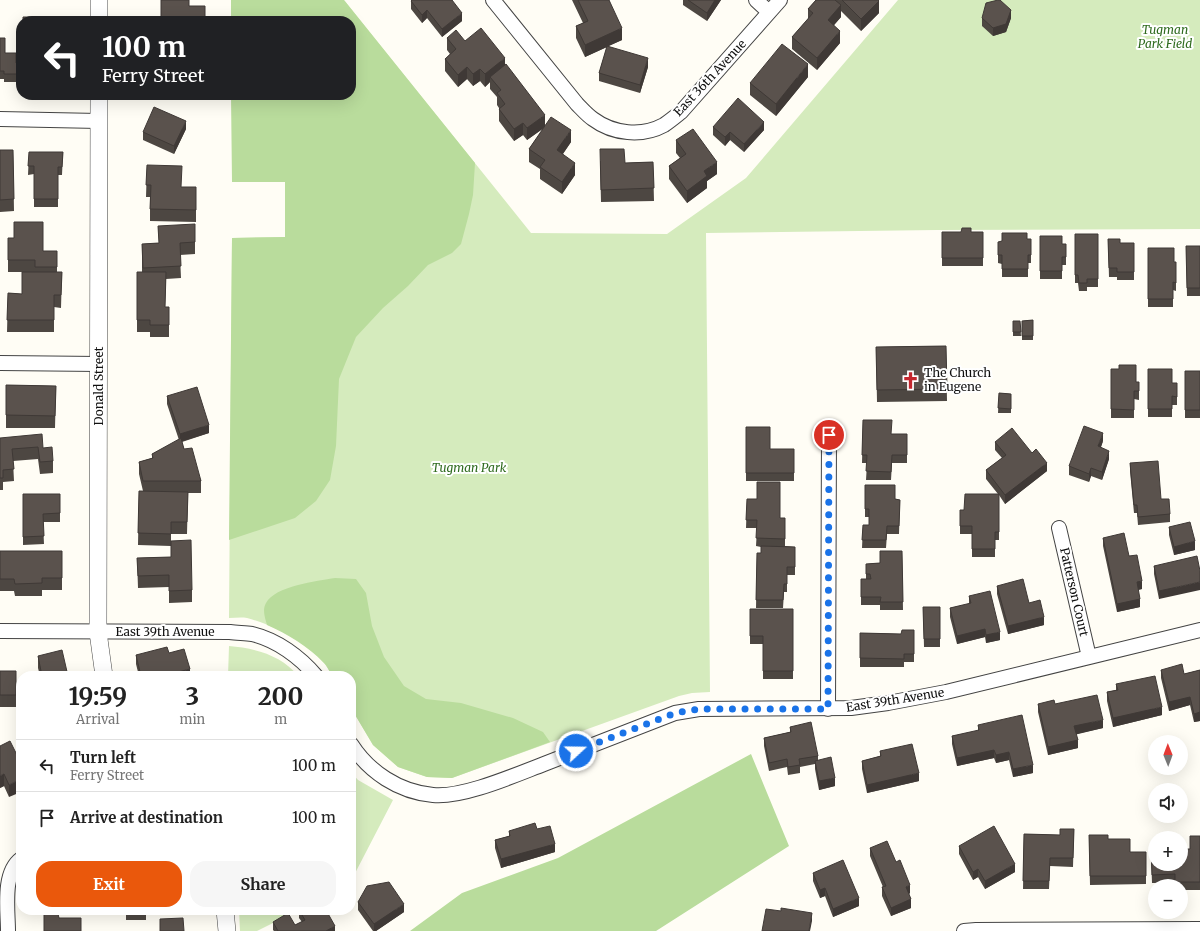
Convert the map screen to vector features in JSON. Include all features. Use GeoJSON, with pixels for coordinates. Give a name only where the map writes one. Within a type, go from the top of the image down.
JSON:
{"type":"FeatureCollection","features":[{"type":"Feature","properties":{"kind":"street"},"geometry":{"type":"LineString","coordinates":[[99,0],[99,16]]}},
{"type":"Feature","properties":{"kind":"street","name":"East 36th Avenue"},"geometry":{"type":"LineString","coordinates":[[493,0],[577,104],[593,120],[610,129],[628,133],[647,131],[663,125],[681,112],[780,0]]}},
{"type":"Feature","properties":{"kind":"street"},"geometry":{"type":"LineString","coordinates":[[756,0],[769,12]]}},
{"type":"Feature","properties":{"kind":"street","name":"Donald Street"},"geometry":{"type":"LineString","coordinates":[[99,100],[98,632],[103,671]]}},
{"type":"Feature","properties":{"kind":"street"},"geometry":{"type":"LineString","coordinates":[[0,119],[99,120]]}},
{"type":"Feature","properties":{"kind":"street"},"geometry":{"type":"LineString","coordinates":[[0,363],[99,364]]}},
{"type":"Feature","properties":{"kind":"street"},"geometry":{"type":"LineString","coordinates":[[828,709],[829,435]]}},
{"type":"Feature","properties":{"kind":"street","name":"Patterson Court"},"geometry":{"type":"LineString","coordinates":[[1059,528],[1089,657]]}},
{"type":"Feature","properties":{"kind":"street","name":"East 39th Avenue"},"geometry":{"type":"LineString","coordinates":[[356,750],[365,762],[386,779],[406,790],[434,795],[460,793],[504,779],[675,713],[699,709],[852,708],[888,703],[946,692],[1200,630]]}},
{"type":"Feature","properties":{"kind":"street","name":"East 39th Avenue"},"geometry":{"type":"LineString","coordinates":[[0,631],[230,632],[252,634],[274,642],[297,656],[311,671]]}},
{"type":"Feature","properties":{"kind":"street"},"geometry":{"type":"LineString","coordinates":[[8,931],[7,890],[10,876],[16,864]]}},
{"type":"Feature","properties":{"kind":"street"},"geometry":{"type":"LineString","coordinates":[[225,915],[227,931]]}},
{"type":"Feature","properties":{"kind":"street"},"geometry":{"type":"LineString","coordinates":[[964,931],[1200,929]]}},
{"type":"Feature","properties":{"kind":"green space"},"geometry":{"type":"Polygon","coordinates":[[[231,0],[344,0],[475,163],[473,195],[461,244],[452,253],[428,265],[408,286],[383,308],[356,337],[339,379],[336,446],[330,480],[316,501],[295,518],[229,540],[232,238],[285,237],[285,182],[232,182],[231,100],[356,100],[356,16],[231,16],[231,0]]]}},
{"type":"Feature","properties":{"kind":"green space","name":"Tugman Park"},"geometry":{"type":"Polygon","coordinates":[[[344,0],[531,233],[667,234],[746,178],[898,0],[1200,0],[1200,229],[706,233],[710,692],[692,693],[679,696],[452,778],[427,777],[398,767],[373,745],[356,716],[356,671],[329,671],[325,664],[308,648],[288,635],[268,625],[247,618],[229,618],[232,238],[285,237],[285,182],[232,182],[344,100],[356,100],[356,16],[349,16],[344,0]]]}},
{"type":"Feature","properties":{"kind":"green space"},"geometry":{"type":"Polygon","coordinates":[[[335,578],[356,579],[366,593],[372,626],[384,657],[404,686],[426,699],[461,703],[513,718],[543,732],[550,742],[452,778],[427,777],[398,767],[373,745],[356,716],[356,671],[329,671],[325,664],[311,651],[290,636],[267,625],[264,608],[271,597],[287,588],[335,578]]]}},
{"type":"Feature","properties":{"kind":"green space"},"geometry":{"type":"Polygon","coordinates":[[[229,646],[267,654],[284,663],[293,671],[228,671],[229,646]]]}},
{"type":"Feature","properties":{"kind":"green space"},"geometry":{"type":"Polygon","coordinates":[[[751,754],[789,846],[656,931],[410,931],[462,893],[558,858],[751,754]]]}},
{"type":"Feature","properties":{"kind":"green space"},"geometry":{"type":"Polygon","coordinates":[[[356,778],[393,800],[356,871],[356,778]]]}},
{"type":"Feature","properties":{"kind":"green space"},"geometry":{"type":"Polygon","coordinates":[[[239,915],[289,915],[257,931],[240,931],[239,915]]]}},
{"type":"Feature","properties":{"kind":"building"},"geometry":{"type":"Polygon","coordinates":[[[161,0],[189,0],[189,6],[205,6],[205,16],[161,16],[161,0]]]}},
{"type":"Feature","properties":{"kind":"building"},"geometry":{"type":"Polygon","coordinates":[[[452,0],[462,13],[442,29],[427,10],[422,15],[411,1],[452,0]]]}},
{"type":"Feature","properties":{"kind":"building"},"geometry":{"type":"Polygon","coordinates":[[[578,0],[609,0],[622,28],[585,45],[576,26],[588,21],[578,0]]]}},
{"type":"Feature","properties":{"kind":"building"},"geometry":{"type":"Polygon","coordinates":[[[688,0],[715,0],[707,13],[688,0]]]}},
{"type":"Feature","properties":{"kind":"building"},"geometry":{"type":"Polygon","coordinates":[[[816,0],[835,0],[841,5],[828,20],[840,31],[817,58],[792,37],[813,13],[808,9],[816,0]]]}},
{"type":"Feature","properties":{"kind":"building"},"geometry":{"type":"Polygon","coordinates":[[[842,0],[878,0],[879,1],[861,19],[842,0]]]}},
{"type":"Feature","properties":{"kind":"building"},"geometry":{"type":"Polygon","coordinates":[[[1000,0],[1011,10],[1006,24],[993,28],[982,18],[986,3],[1000,0]]]}},
{"type":"Feature","properties":{"kind":"building"},"geometry":{"type":"Polygon","coordinates":[[[481,28],[505,58],[485,74],[480,69],[473,74],[467,67],[458,75],[445,59],[456,49],[447,38],[456,30],[465,41],[481,28]]]}},
{"type":"Feature","properties":{"kind":"building"},"geometry":{"type":"Polygon","coordinates":[[[0,38],[5,38],[5,53],[16,53],[16,74],[4,74],[4,71],[0,71],[0,38]]]}},
{"type":"Feature","properties":{"kind":"building"},"geometry":{"type":"Polygon","coordinates":[[[782,44],[808,64],[776,104],[750,83],[782,44]]]}},
{"type":"Feature","properties":{"kind":"building"},"geometry":{"type":"Polygon","coordinates":[[[607,46],[648,58],[640,85],[599,73],[607,46]]]}},
{"type":"Feature","properties":{"kind":"building"},"geometry":{"type":"Polygon","coordinates":[[[506,64],[545,115],[527,128],[523,123],[514,129],[499,109],[505,104],[497,93],[501,90],[490,77],[506,64]]]}},
{"type":"Feature","properties":{"kind":"building"},"geometry":{"type":"Polygon","coordinates":[[[738,98],[764,122],[744,144],[730,132],[725,137],[713,127],[738,98]]]}},
{"type":"Feature","properties":{"kind":"building"},"geometry":{"type":"Polygon","coordinates":[[[154,107],[186,121],[174,146],[143,132],[154,107]]]}},
{"type":"Feature","properties":{"kind":"building"},"geometry":{"type":"Polygon","coordinates":[[[551,117],[571,130],[557,150],[575,163],[562,182],[540,167],[545,160],[529,149],[551,117]]]}},
{"type":"Feature","properties":{"kind":"building"},"geometry":{"type":"Polygon","coordinates":[[[693,129],[717,162],[704,171],[707,176],[687,191],[669,166],[686,154],[676,140],[693,129]]]}},
{"type":"Feature","properties":{"kind":"building"},"geometry":{"type":"Polygon","coordinates":[[[600,149],[624,149],[625,163],[653,162],[654,188],[601,190],[600,149]]]}},
{"type":"Feature","properties":{"kind":"building"},"geometry":{"type":"Polygon","coordinates":[[[0,150],[13,150],[14,199],[0,200],[0,150]]]}},
{"type":"Feature","properties":{"kind":"building"},"geometry":{"type":"Polygon","coordinates":[[[29,152],[63,152],[62,167],[58,167],[58,199],[34,199],[34,166],[28,166],[29,152]]]}},
{"type":"Feature","properties":{"kind":"building"},"geometry":{"type":"Polygon","coordinates":[[[147,165],[182,166],[181,187],[196,187],[196,210],[150,209],[151,185],[146,185],[147,165]]]}},
{"type":"Feature","properties":{"kind":"building"},"geometry":{"type":"Polygon","coordinates":[[[14,222],[43,222],[43,251],[57,251],[57,267],[35,267],[35,260],[8,260],[8,238],[14,238],[14,222]]]}},
{"type":"Feature","properties":{"kind":"building"},"geometry":{"type":"Polygon","coordinates":[[[195,224],[195,242],[180,243],[181,266],[143,268],[142,244],[159,243],[158,226],[195,224]]]}},
{"type":"Feature","properties":{"kind":"building"},"geometry":{"type":"Polygon","coordinates":[[[962,228],[971,228],[971,232],[983,232],[983,258],[942,258],[942,232],[961,232],[962,228]]]}},
{"type":"Feature","properties":{"kind":"building"},"geometry":{"type":"Polygon","coordinates":[[[1002,233],[1027,233],[1027,239],[1031,239],[1031,255],[1028,255],[1028,269],[1002,269],[1002,255],[998,255],[998,242],[1002,241],[1002,233]]]}},
{"type":"Feature","properties":{"kind":"building"},"geometry":{"type":"Polygon","coordinates":[[[1075,234],[1098,234],[1098,279],[1087,279],[1087,283],[1079,283],[1078,275],[1075,275],[1075,234]]]}},
{"type":"Feature","properties":{"kind":"building"},"geometry":{"type":"Polygon","coordinates":[[[1040,236],[1062,236],[1062,244],[1066,244],[1066,257],[1062,257],[1062,271],[1040,271],[1040,236]]]}},
{"type":"Feature","properties":{"kind":"building"},"geometry":{"type":"Polygon","coordinates":[[[1108,239],[1120,239],[1120,243],[1134,243],[1134,272],[1117,272],[1117,268],[1109,268],[1108,239]]]}},
{"type":"Feature","properties":{"kind":"building"},"geometry":{"type":"Polygon","coordinates":[[[1186,246],[1200,246],[1200,288],[1187,288],[1186,246]]]}},
{"type":"Feature","properties":{"kind":"building"},"geometry":{"type":"Polygon","coordinates":[[[1148,248],[1174,248],[1176,283],[1173,282],[1173,299],[1148,299],[1148,248]]]}},
{"type":"Feature","properties":{"kind":"building"},"geometry":{"type":"Polygon","coordinates":[[[22,272],[62,272],[61,295],[54,295],[54,320],[7,320],[8,293],[22,294],[22,272]]]}},
{"type":"Feature","properties":{"kind":"building"},"geometry":{"type":"Polygon","coordinates":[[[137,272],[166,272],[165,307],[169,307],[169,325],[150,325],[150,320],[137,320],[137,272]]]}},
{"type":"Feature","properties":{"kind":"building"},"geometry":{"type":"Polygon","coordinates":[[[1033,320],[1033,336],[1022,336],[1022,321],[1033,320]]]}},
{"type":"Feature","properties":{"kind":"building"},"geometry":{"type":"Polygon","coordinates":[[[1013,321],[1020,321],[1021,332],[1013,332],[1013,321]]]}},
{"type":"Feature","properties":{"kind":"building","name":"The Church in Eugene"},"geometry":{"type":"Polygon","coordinates":[[[946,346],[947,389],[877,390],[876,347],[946,346]]]}},
{"type":"Feature","properties":{"kind":"building"},"geometry":{"type":"Polygon","coordinates":[[[1119,365],[1136,365],[1136,382],[1139,382],[1139,391],[1134,391],[1134,410],[1111,409],[1111,369],[1119,369],[1119,365]]]}},
{"type":"Feature","properties":{"kind":"building"},"geometry":{"type":"Polygon","coordinates":[[[1148,369],[1172,369],[1172,383],[1177,383],[1177,397],[1172,396],[1172,409],[1148,409],[1148,369]]]}},
{"type":"Feature","properties":{"kind":"building"},"geometry":{"type":"Polygon","coordinates":[[[1185,371],[1200,371],[1200,410],[1185,410],[1185,371]]]}},
{"type":"Feature","properties":{"kind":"building"},"geometry":{"type":"Polygon","coordinates":[[[6,385],[56,386],[55,416],[6,415],[6,385]]]}},
{"type":"Feature","properties":{"kind":"building"},"geometry":{"type":"Polygon","coordinates":[[[197,387],[209,425],[180,434],[167,396],[197,387]]]}},
{"type":"Feature","properties":{"kind":"building"},"geometry":{"type":"Polygon","coordinates":[[[999,393],[1011,394],[1011,409],[998,408],[999,393]]]}},
{"type":"Feature","properties":{"kind":"building"},"geometry":{"type":"Polygon","coordinates":[[[863,420],[892,420],[891,434],[907,434],[907,455],[892,455],[891,472],[866,471],[867,455],[862,455],[863,420]]]}},
{"type":"Feature","properties":{"kind":"building"},"geometry":{"type":"Polygon","coordinates":[[[1084,426],[1103,433],[1098,446],[1109,451],[1102,472],[1091,468],[1089,474],[1069,466],[1084,426]]]}},
{"type":"Feature","properties":{"kind":"building"},"geometry":{"type":"Polygon","coordinates":[[[746,427],[770,427],[770,449],[794,449],[794,473],[746,473],[746,427]]]}},
{"type":"Feature","properties":{"kind":"building"},"geometry":{"type":"Polygon","coordinates":[[[1012,428],[1032,453],[1036,449],[1047,463],[1005,495],[986,470],[1006,455],[995,442],[1012,428]]]}},
{"type":"Feature","properties":{"kind":"building"},"geometry":{"type":"Polygon","coordinates":[[[42,434],[43,448],[52,447],[53,461],[40,462],[38,447],[12,449],[14,469],[3,470],[3,478],[0,478],[0,438],[42,434]]]}},
{"type":"Feature","properties":{"kind":"building"},"geometry":{"type":"Polygon","coordinates":[[[181,438],[184,449],[192,448],[201,481],[143,481],[139,462],[153,458],[152,454],[181,438]]]}},
{"type":"Feature","properties":{"kind":"building"},"geometry":{"type":"Polygon","coordinates":[[[1158,461],[1161,499],[1169,499],[1170,514],[1138,517],[1137,505],[1134,505],[1130,463],[1158,461]]]}},
{"type":"Feature","properties":{"kind":"building"},"geometry":{"type":"Polygon","coordinates":[[[757,482],[780,482],[780,518],[785,518],[785,539],[756,538],[757,520],[746,520],[747,499],[757,499],[757,482]]]}},
{"type":"Feature","properties":{"kind":"building"},"geometry":{"type":"Polygon","coordinates":[[[865,485],[895,485],[895,499],[900,500],[899,526],[887,526],[886,540],[862,540],[863,525],[869,525],[869,509],[865,509],[865,485]]]}},
{"type":"Feature","properties":{"kind":"building"},"geometry":{"type":"Polygon","coordinates":[[[139,491],[188,492],[187,522],[171,522],[171,534],[138,533],[139,491]]]}},
{"type":"Feature","properties":{"kind":"building"},"geometry":{"type":"Polygon","coordinates":[[[23,494],[60,494],[60,513],[43,514],[44,536],[23,537],[23,494]]]}},
{"type":"Feature","properties":{"kind":"building"},"geometry":{"type":"Polygon","coordinates":[[[965,494],[999,494],[999,532],[995,532],[995,549],[972,549],[972,526],[960,526],[960,510],[964,510],[965,494]]]}},
{"type":"Feature","properties":{"kind":"building"},"geometry":{"type":"Polygon","coordinates":[[[1190,522],[1195,541],[1174,547],[1169,527],[1190,522]]]}},
{"type":"Feature","properties":{"kind":"building"},"geometry":{"type":"Polygon","coordinates":[[[1124,533],[1129,556],[1137,555],[1142,581],[1137,582],[1140,599],[1117,604],[1103,538],[1124,533]]]}},
{"type":"Feature","properties":{"kind":"building"},"geometry":{"type":"Polygon","coordinates":[[[191,540],[192,590],[169,591],[169,575],[138,576],[137,558],[171,557],[171,541],[191,540]]]}},
{"type":"Feature","properties":{"kind":"building"},"geometry":{"type":"Polygon","coordinates":[[[761,546],[795,547],[795,567],[787,567],[787,584],[784,584],[783,600],[756,600],[757,553],[761,553],[761,546]]]}},
{"type":"Feature","properties":{"kind":"building"},"geometry":{"type":"Polygon","coordinates":[[[0,551],[62,551],[62,578],[42,578],[42,583],[15,584],[14,579],[0,579],[0,551]]]}},
{"type":"Feature","properties":{"kind":"building"},"geometry":{"type":"Polygon","coordinates":[[[880,551],[902,551],[903,602],[880,602],[881,597],[861,597],[861,579],[871,579],[870,574],[866,574],[866,564],[880,563],[880,551]]]}},
{"type":"Feature","properties":{"kind":"building"},"geometry":{"type":"Polygon","coordinates":[[[1197,556],[1200,571],[1200,582],[1159,591],[1154,566],[1197,556]]]}},
{"type":"Feature","properties":{"kind":"building"},"geometry":{"type":"Polygon","coordinates":[[[1023,579],[1029,603],[1040,600],[1044,617],[1008,626],[997,586],[1023,579]]]}},
{"type":"Feature","properties":{"kind":"building"},"geometry":{"type":"Polygon","coordinates":[[[990,591],[1000,632],[986,635],[985,629],[957,636],[950,608],[971,603],[969,596],[990,591]]]}},
{"type":"Feature","properties":{"kind":"building"},"geometry":{"type":"Polygon","coordinates":[[[923,607],[940,607],[940,639],[924,639],[923,607]]]}},
{"type":"Feature","properties":{"kind":"building"},"geometry":{"type":"Polygon","coordinates":[[[750,609],[793,609],[793,671],[763,671],[763,636],[750,636],[750,609]]]}},
{"type":"Feature","properties":{"kind":"building"},"geometry":{"type":"Polygon","coordinates":[[[902,630],[914,630],[914,654],[904,654],[904,659],[860,658],[860,633],[901,634],[902,630]]]}},
{"type":"Feature","properties":{"kind":"building"},"geometry":{"type":"Polygon","coordinates":[[[167,647],[169,653],[184,649],[190,669],[182,671],[140,671],[136,655],[167,647]]]}},
{"type":"Feature","properties":{"kind":"building"},"geometry":{"type":"Polygon","coordinates":[[[62,650],[67,671],[41,671],[38,656],[62,650]]]}},
{"type":"Feature","properties":{"kind":"building"},"geometry":{"type":"Polygon","coordinates":[[[1182,664],[1184,674],[1200,670],[1200,712],[1194,714],[1190,697],[1169,702],[1161,670],[1182,664]]]}},
{"type":"Feature","properties":{"kind":"building"},"geometry":{"type":"Polygon","coordinates":[[[0,671],[16,671],[16,695],[0,695],[0,671]]]}},
{"type":"Feature","properties":{"kind":"building"},"geometry":{"type":"Polygon","coordinates":[[[1155,676],[1162,707],[1113,718],[1107,692],[1118,690],[1116,684],[1155,676]]]}},
{"type":"Feature","properties":{"kind":"building"},"geometry":{"type":"Polygon","coordinates":[[[1097,695],[1103,720],[1074,726],[1078,740],[1048,747],[1038,704],[1054,700],[1055,704],[1097,695]]]}},
{"type":"Feature","properties":{"kind":"building"},"geometry":{"type":"Polygon","coordinates":[[[1022,715],[1033,765],[1013,769],[1009,752],[996,755],[994,750],[957,758],[952,736],[979,730],[978,725],[1022,715]]]}},
{"type":"Feature","properties":{"kind":"building"},"geometry":{"type":"Polygon","coordinates":[[[811,722],[818,756],[799,759],[800,765],[788,767],[787,759],[769,763],[764,738],[791,732],[790,727],[811,722]]]}},
{"type":"Feature","properties":{"kind":"building"},"geometry":{"type":"Polygon","coordinates":[[[10,741],[16,753],[16,782],[9,785],[4,774],[0,776],[0,746],[10,741]]]}},
{"type":"Feature","properties":{"kind":"building"},"geometry":{"type":"Polygon","coordinates":[[[912,744],[919,773],[867,785],[862,761],[881,756],[880,751],[912,744]]]}},
{"type":"Feature","properties":{"kind":"building"},"geometry":{"type":"Polygon","coordinates":[[[831,757],[835,778],[819,781],[815,761],[831,757]]]}},
{"type":"Feature","properties":{"kind":"building"},"geometry":{"type":"Polygon","coordinates":[[[535,823],[537,829],[550,826],[555,844],[501,859],[495,840],[510,836],[509,831],[535,823]]]}},
{"type":"Feature","properties":{"kind":"building"},"geometry":{"type":"Polygon","coordinates":[[[994,826],[1015,864],[985,881],[978,869],[973,872],[959,846],[994,826]]]}},
{"type":"Feature","properties":{"kind":"building"},"geometry":{"type":"Polygon","coordinates":[[[1060,829],[1074,829],[1073,858],[1050,858],[1049,881],[1023,881],[1024,834],[1060,835],[1060,829]]]}},
{"type":"Feature","properties":{"kind":"building"},"geometry":{"type":"Polygon","coordinates":[[[1089,835],[1108,835],[1108,839],[1130,839],[1130,852],[1146,852],[1146,876],[1090,876],[1089,835]]]}},
{"type":"Feature","properties":{"kind":"building"},"geometry":{"type":"Polygon","coordinates":[[[1190,836],[1200,836],[1200,882],[1188,882],[1188,879],[1175,879],[1175,874],[1152,875],[1152,871],[1188,871],[1188,849],[1190,849],[1190,836]]]}},
{"type":"Feature","properties":{"kind":"building"},"geometry":{"type":"Polygon","coordinates":[[[887,841],[896,862],[900,860],[910,885],[906,887],[911,899],[891,908],[882,887],[886,886],[870,848],[887,841]]]}},
{"type":"Feature","properties":{"kind":"building"},"geometry":{"type":"Polygon","coordinates":[[[843,860],[859,898],[833,909],[825,888],[820,890],[813,873],[843,860]]]}},
{"type":"Feature","properties":{"kind":"building"},"geometry":{"type":"Polygon","coordinates":[[[389,882],[404,904],[374,924],[358,902],[367,886],[389,882]]]}},
{"type":"Feature","properties":{"kind":"building"},"geometry":{"type":"Polygon","coordinates":[[[781,908],[812,913],[809,931],[762,931],[766,909],[781,911],[781,908]]]}},
{"type":"Feature","properties":{"kind":"building"},"geometry":{"type":"Polygon","coordinates":[[[44,915],[58,915],[59,918],[81,918],[81,931],[44,931],[44,915]]]}},
{"type":"Feature","properties":{"kind":"building"},"geometry":{"type":"Polygon","coordinates":[[[285,915],[289,915],[295,925],[305,920],[302,915],[329,915],[335,926],[326,931],[278,931],[273,922],[285,915]]]}},
{"type":"Feature","properties":{"kind":"building"},"geometry":{"type":"Polygon","coordinates":[[[183,918],[184,931],[160,931],[160,919],[183,918]]]}},
{"type":"Feature","properties":{"kind":"place","name":"The Church in Eugene"},"geometry":{"type":"Point","coordinates":[911,380]}},
{"type":"Feature","properties":{"kind":"route"},"geometry":{"type":"LineString","coordinates":[[576,751],[675,713],[699,709],[828,709],[829,435]]}},
{"type":"Feature","properties":{"kind":"park label","name":"Tugman Park Field"},"geometry":{"type":"Point","coordinates":[1165,37]}}]}
